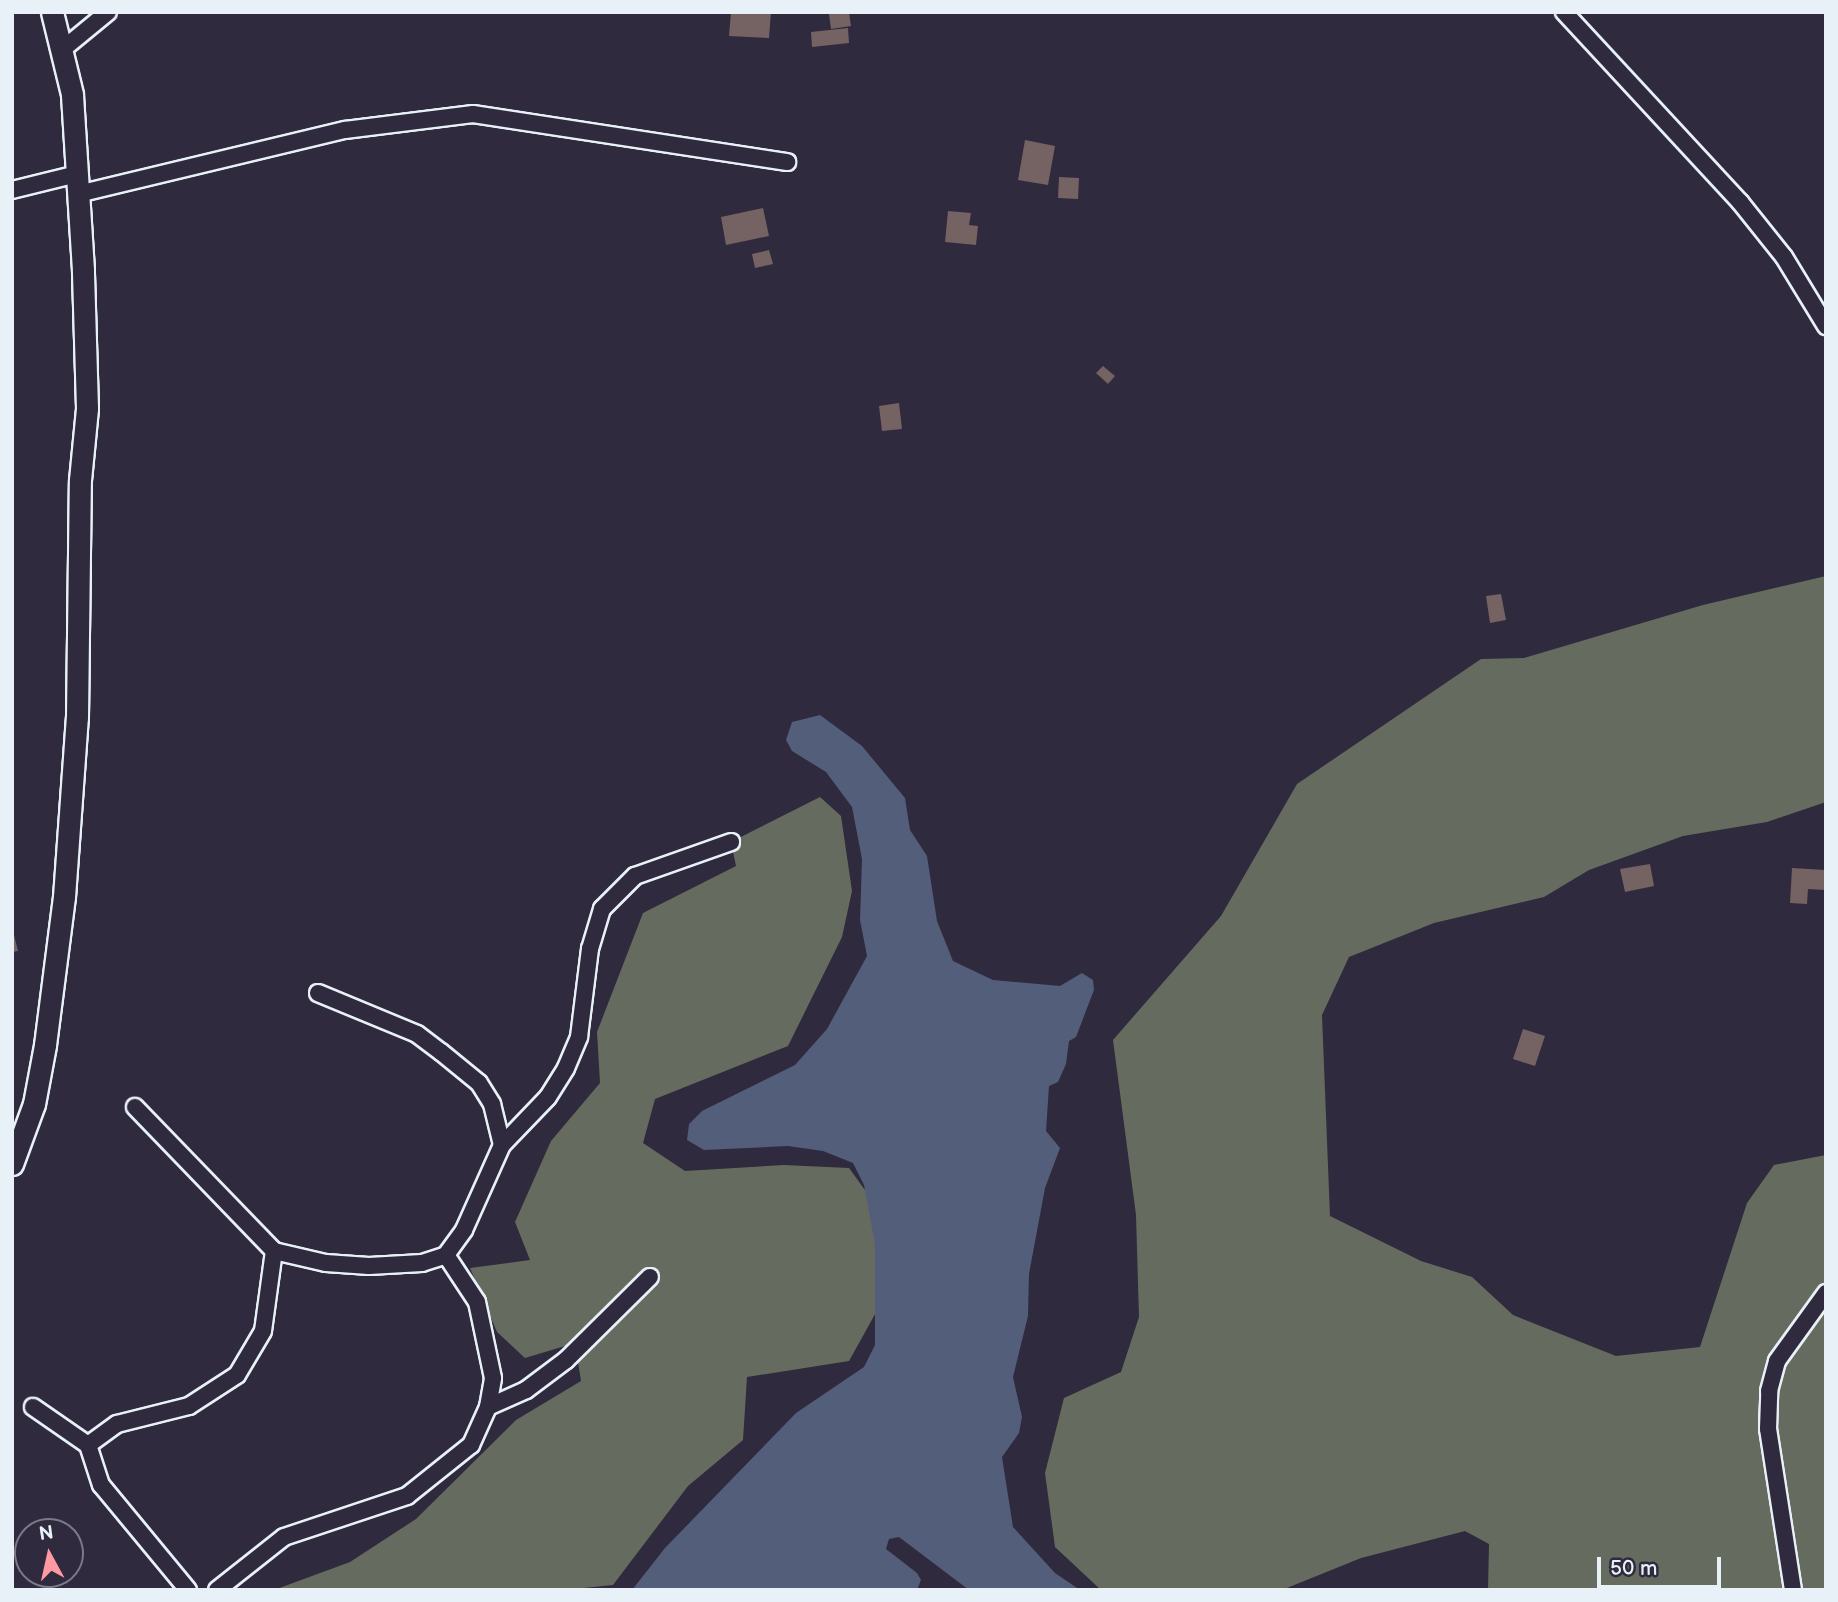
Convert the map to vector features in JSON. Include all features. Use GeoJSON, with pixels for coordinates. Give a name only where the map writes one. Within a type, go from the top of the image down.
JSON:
{"type":"FeatureCollection","features":[{"type":"Feature","properties":{"kind":"street"},"geometry":{"type":"LineString","coordinates":[[12,1164],[34,1104],[46,1045],[64,897],[77,718],[80,480],[87,408],[72,94],[52,12]]}},
{"type":"Feature","properties":{"kind":"street"},"geometry":{"type":"LineString","coordinates":[[63,49],[108,12]]}},
{"type":"Feature","properties":{"kind":"street"},"geometry":{"type":"LineString","coordinates":[[1564,12],[1740,202],[1784,257],[1826,326]]}},
{"type":"Feature","properties":{"kind":"street"},"geometry":{"type":"LineString","coordinates":[[12,190],[78,184],[345,130],[473,114],[787,162]]}},
{"type":"Feature","properties":{"kind":"street"},"geometry":{"type":"LineString","coordinates":[[135,1107],[274,1251],[326,1263],[369,1266],[422,1263],[446,1255],[464,1230],[502,1145],[548,1097],[575,1047],[590,948],[602,909],[635,876],[731,842]]}},
{"type":"Feature","properties":{"kind":"street"},"geometry":{"type":"LineString","coordinates":[[318,993],[417,1034],[479,1083],[492,1104],[502,1145]]}},
{"type":"Feature","properties":{"kind":"street"},"geometry":{"type":"LineString","coordinates":[[88,1444],[117,1423],[189,1406],[237,1375],[263,1331],[274,1251]]}},
{"type":"Feature","properties":{"kind":"street"},"geometry":{"type":"LineString","coordinates":[[217,1590],[284,1537],[407,1496],[471,1446],[488,1407],[493,1378],[477,1302],[446,1255]]}},
{"type":"Feature","properties":{"kind":"street"},"geometry":{"type":"LineString","coordinates":[[488,1407],[526,1390],[566,1360],[650,1277]]}},
{"type":"Feature","properties":{"kind":"street"},"geometry":{"type":"LineString","coordinates":[[1793,1590],[1768,1429],[1769,1391],[1777,1361],[1826,1293]]}},
{"type":"Feature","properties":{"kind":"street"},"geometry":{"type":"LineString","coordinates":[[33,1407],[88,1444],[101,1485],[188,1590]]}},
{"type":"Feature","properties":{"kind":"green space"},"geometry":{"type":"Polygon","coordinates":[[[1826,576],[1826,802],[1767,822],[1683,836],[1589,870],[1544,897],[1434,923],[1349,957],[1322,1015],[1330,1216],[1421,1261],[1472,1277],[1513,1315],[1616,1356],[1700,1347],[1747,1203],[1774,1165],[1826,1155],[1826,1590],[1488,1590],[1489,1544],[1465,1531],[1361,1558],[1282,1590],[1101,1590],[1055,1547],[1045,1473],[1064,1398],[1121,1372],[1139,1317],[1136,1215],[1113,1040],[1221,916],[1297,784],[1481,659],[1524,658],[1703,605],[1826,576]]]}},
{"type":"Feature","properties":{"kind":"green space"},"geometry":{"type":"Polygon","coordinates":[[[820,797],[841,816],[852,891],[842,937],[788,1046],[655,1099],[643,1143],[685,1171],[784,1165],[849,1168],[888,1222],[884,1298],[849,1361],[747,1377],[743,1440],[688,1486],[613,1585],[564,1590],[274,1590],[350,1562],[416,1519],[516,1420],[581,1381],[575,1343],[525,1358],[497,1332],[470,1268],[530,1260],[515,1222],[551,1141],[600,1083],[597,1032],[643,913],[736,866],[731,842],[820,797]]]}},
{"type":"Feature","properties":{"kind":"water"},"geometry":{"type":"Polygon","coordinates":[[[820,715],[862,746],[905,798],[910,830],[927,856],[937,921],[953,961],[993,980],[1060,986],[1082,973],[1093,980],[1094,990],[1076,1037],[1069,1041],[1066,1064],[1058,1082],[1049,1086],[1046,1131],[1060,1148],[1045,1188],[1029,1274],[1028,1316],[1013,1377],[1022,1417],[1019,1433],[1002,1457],[1013,1527],[1055,1573],[1080,1590],[969,1590],[899,1537],[889,1539],[886,1549],[917,1573],[921,1580],[917,1590],[632,1590],[665,1548],[796,1413],[864,1367],[875,1345],[875,1244],[864,1185],[853,1163],[823,1151],[788,1146],[704,1150],[687,1140],[689,1124],[702,1111],[795,1065],[827,1029],[867,956],[860,920],[862,859],[852,807],[826,772],[792,751],[786,740],[792,722],[820,715]]]}},
{"type":"Feature","properties":{"kind":"building"},"geometry":{"type":"Polygon","coordinates":[[[731,12],[771,12],[769,38],[729,36],[731,12]]]}},
{"type":"Feature","properties":{"kind":"building"},"geometry":{"type":"Polygon","coordinates":[[[849,12],[851,26],[831,29],[829,14],[849,12]]]}},
{"type":"Feature","properties":{"kind":"building"},"geometry":{"type":"Polygon","coordinates":[[[848,28],[849,43],[812,47],[811,32],[848,28]]]}},
{"type":"Feature","properties":{"kind":"building"},"geometry":{"type":"Polygon","coordinates":[[[1025,140],[1055,146],[1048,185],[1018,180],[1025,140]]]}},
{"type":"Feature","properties":{"kind":"building"},"geometry":{"type":"Polygon","coordinates":[[[1059,177],[1079,178],[1078,199],[1058,198],[1059,177]]]}},
{"type":"Feature","properties":{"kind":"building"},"geometry":{"type":"Polygon","coordinates":[[[763,208],[769,236],[726,245],[721,217],[763,208]]]}},
{"type":"Feature","properties":{"kind":"building"},"geometry":{"type":"Polygon","coordinates":[[[948,211],[971,213],[969,225],[978,226],[976,245],[945,242],[948,211]]]}},
{"type":"Feature","properties":{"kind":"building"},"geometry":{"type":"Polygon","coordinates":[[[769,250],[773,264],[755,268],[752,254],[769,250]]]}},
{"type":"Feature","properties":{"kind":"building"},"geometry":{"type":"Polygon","coordinates":[[[1103,366],[1115,376],[1108,384],[1096,373],[1103,366]]]}},
{"type":"Feature","properties":{"kind":"building"},"geometry":{"type":"Polygon","coordinates":[[[899,403],[902,429],[882,431],[879,406],[899,403]]]}},
{"type":"Feature","properties":{"kind":"building"},"geometry":{"type":"Polygon","coordinates":[[[1501,594],[1506,620],[1490,623],[1486,596],[1501,594]]]}},
{"type":"Feature","properties":{"kind":"building"},"geometry":{"type":"Polygon","coordinates":[[[1650,864],[1654,886],[1625,892],[1620,869],[1650,864]]]}},
{"type":"Feature","properties":{"kind":"building"},"geometry":{"type":"Polygon","coordinates":[[[1792,868],[1826,870],[1826,890],[1808,889],[1807,904],[1790,903],[1792,868]]]}},
{"type":"Feature","properties":{"kind":"building"},"geometry":{"type":"Polygon","coordinates":[[[12,927],[18,951],[12,952],[12,927]]]}},
{"type":"Feature","properties":{"kind":"building"},"geometry":{"type":"Polygon","coordinates":[[[1523,1029],[1545,1036],[1535,1066],[1513,1059],[1523,1029]]]}}]}
